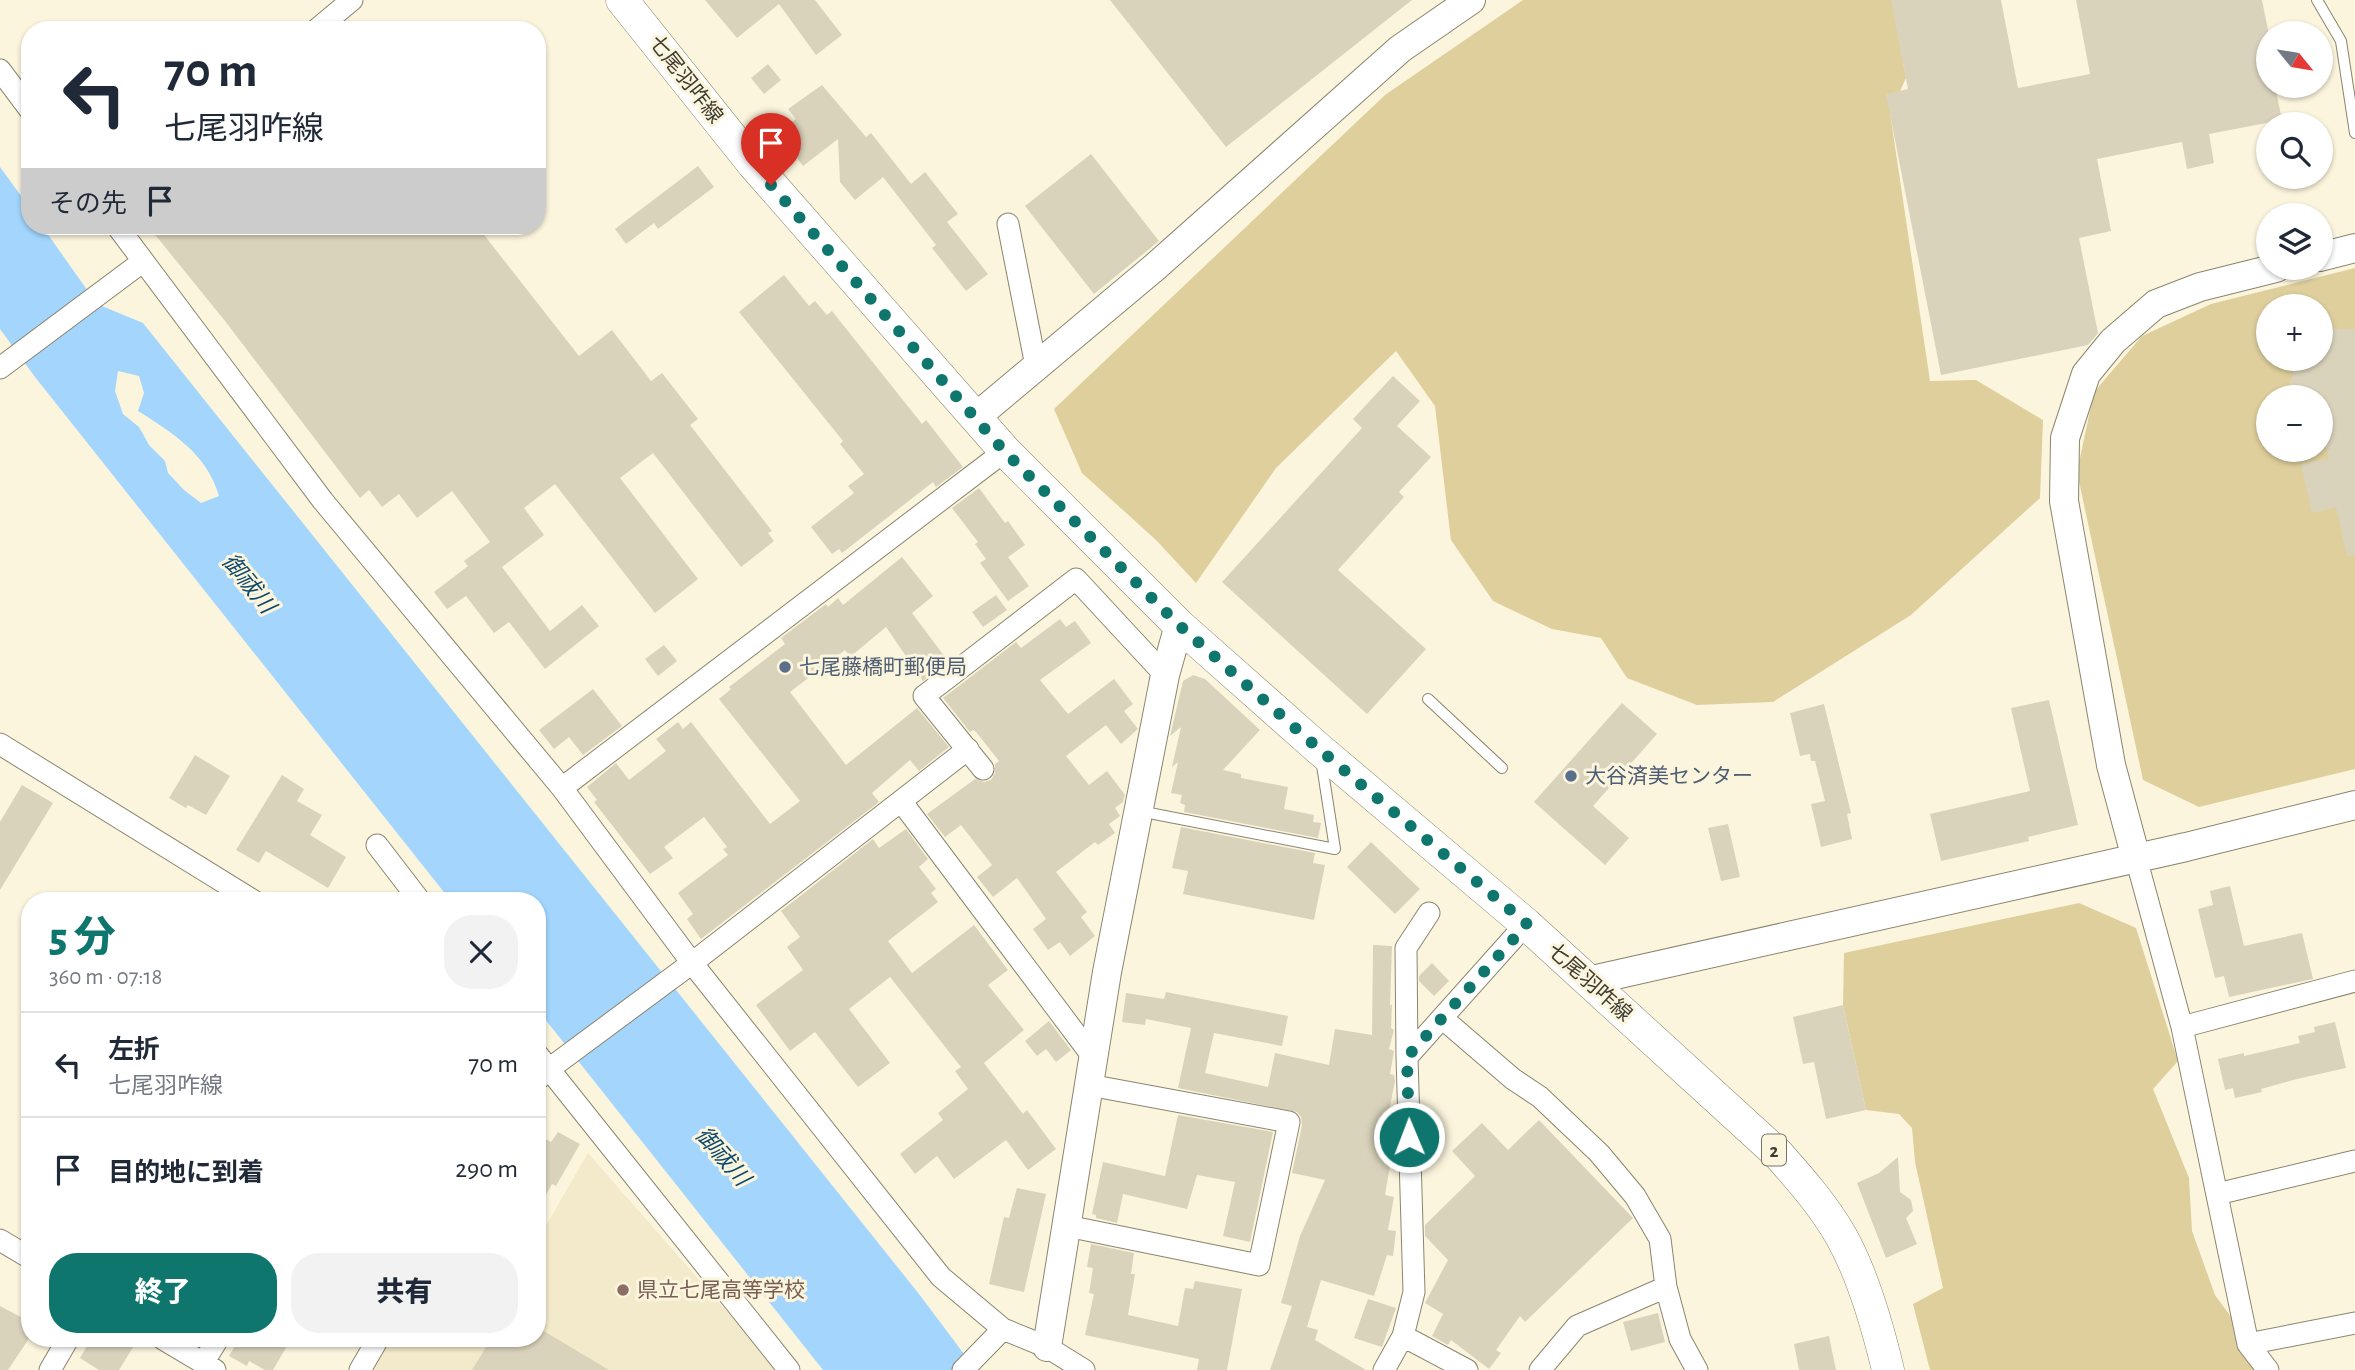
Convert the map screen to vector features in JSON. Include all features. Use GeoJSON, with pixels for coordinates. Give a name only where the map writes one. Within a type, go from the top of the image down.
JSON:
{"type":"FeatureCollection","features":[{"type":"Feature","properties":{"kind":"main road","name":"七尾羽咋線"},"geometry":{"type":"LineString","coordinates":[[622,0],[753,164],[1005,452],[1179,625],[1319,749],[1527,924],[1778,1154],[1810,1191],[1841,1237],[1866,1295],[1888,1370]]}},
{"type":"Feature","properties":{"kind":"street"},"geometry":{"type":"LineString","coordinates":[[327,21],[352,0]]}},
{"type":"Feature","properties":{"kind":"street"},"geometry":{"type":"LineString","coordinates":[[976,417],[1155,267],[1399,49],[1471,0]]}},
{"type":"Feature","properties":{"kind":"street"},"geometry":{"type":"LineString","coordinates":[[0,71],[21,98]]}},
{"type":"Feature","properties":{"kind":"street"},"geometry":{"type":"LineString","coordinates":[[1008,224],[1036,366]]}},
{"type":"Feature","properties":{"kind":"street"},"geometry":{"type":"LineString","coordinates":[[123,235],[323,501],[562,788],[692,963],[941,1277],[1003,1329],[1047,1347],[1084,1370]]}},
{"type":"Feature","properties":{"kind":"street"},"geometry":{"type":"LineString","coordinates":[[2333,254],[2355,248]]}},
{"type":"Feature","properties":{"kind":"street"},"geometry":{"type":"LineString","coordinates":[[0,366],[142,262]]}},
{"type":"Feature","properties":{"kind":"street"},"geometry":{"type":"LineString","coordinates":[[2256,273],[2200,287],[2156,304],[2113,341],[2086,374],[2065,438],[2064,501],[2111,765],[2182,1027],[2248,1345],[2268,1370]]}},
{"type":"Feature","properties":{"kind":"street"},"geometry":{"type":"LineString","coordinates":[[562,788],[1005,452]]}},
{"type":"Feature","properties":{"kind":"street"},"geometry":{"type":"LineString","coordinates":[[983,769],[924,696],[1076,579],[1165,676]]}},
{"type":"Feature","properties":{"kind":"street"},"geometry":{"type":"LineString","coordinates":[[1047,1347],[1093,1057],[1165,676],[1179,625]]}},
{"type":"Feature","properties":{"kind":"street"},"geometry":{"type":"LineString","coordinates":[[0,744],[239,892]]}},
{"type":"Feature","properties":{"kind":"street"},"geometry":{"type":"LineString","coordinates":[[546,1063],[692,963],[968,749]]}},
{"type":"Feature","properties":{"kind":"street"},"geometry":{"type":"LineString","coordinates":[[901,801],[1093,1057]]}},
{"type":"Feature","properties":{"kind":"street"},"geometry":{"type":"LineString","coordinates":[[1588,981],[2355,806]]}},
{"type":"Feature","properties":{"kind":"street"},"geometry":{"type":"LineString","coordinates":[[377,845],[413,892]]}},
{"type":"Feature","properties":{"kind":"street"},"geometry":{"type":"LineString","coordinates":[[1384,1370],[1403,1336],[1413,1292],[1406,948],[1430,913]]}},
{"type":"Feature","properties":{"kind":"street"},"geometry":{"type":"LineString","coordinates":[[1407,1057],[1527,924]]}},
{"type":"Feature","properties":{"kind":"street"},"geometry":{"type":"LineString","coordinates":[[2182,1027],[2355,981]]}},
{"type":"Feature","properties":{"kind":"street"},"geometry":{"type":"LineString","coordinates":[[1442,1018],[1513,1079],[1540,1097],[1599,1153],[1635,1195],[1660,1239],[1666,1287],[1680,1339],[1697,1370]]}},
{"type":"Feature","properties":{"kind":"street"},"geometry":{"type":"LineString","coordinates":[[546,1074],[789,1370]]}},
{"type":"Feature","properties":{"kind":"street"},"geometry":{"type":"LineString","coordinates":[[1067,1226],[1259,1265],[1289,1122],[1089,1085]]}},
{"type":"Feature","properties":{"kind":"street"},"geometry":{"type":"LineString","coordinates":[[2217,1194],[2355,1161]]}},
{"type":"Feature","properties":{"kind":"street"},"geometry":{"type":"LineString","coordinates":[[0,1241],[21,1253]]}},
{"type":"Feature","properties":{"kind":"street"},"geometry":{"type":"LineString","coordinates":[[1540,1370],[1577,1326],[1666,1287]]}},
{"type":"Feature","properties":{"kind":"street"},"geometry":{"type":"LineString","coordinates":[[2248,1345],[2355,1323]]}},
{"type":"Feature","properties":{"kind":"street"},"geometry":{"type":"LineString","coordinates":[[963,1370],[1003,1329]]}},
{"type":"Feature","properties":{"kind":"street"},"geometry":{"type":"LineString","coordinates":[[1403,1336],[1467,1370]]}},
{"type":"Feature","properties":{"kind":"street"},"geometry":{"type":"LineString","coordinates":[[50,1370],[63,1347]]}},
{"type":"Feature","properties":{"kind":"street"},"geometry":{"type":"LineString","coordinates":[[176,1347],[209,1367],[215,1347]]}},
{"type":"Feature","properties":{"kind":"street"},"geometry":{"type":"LineString","coordinates":[[360,1370],[374,1347]]}},
{"type":"Feature","properties":{"kind":"lane"},"geometry":{"type":"LineString","coordinates":[[2317,0],[2341,41],[2355,132]]}},
{"type":"Feature","properties":{"kind":"lane"},"geometry":{"type":"LineString","coordinates":[[1428,699],[1502,768]]}},
{"type":"Feature","properties":{"kind":"lane"},"geometry":{"type":"LineString","coordinates":[[1139,811],[1335,849],[1319,749]]}},
{"type":"Feature","properties":{"kind":"shaded area"},"geometry":{"type":"Polygon","coordinates":[[[1523,0],[1892,0],[1906,78],[1890,113],[1930,381],[1976,380],[2043,420],[2040,498],[1911,615],[1773,702],[1697,705],[1627,678],[1601,638],[1552,629],[1493,601],[1451,540],[1435,406],[1396,351],[1276,468],[1196,583],[1156,540],[1082,473],[1054,409],[1385,95],[1523,0]]]}},
{"type":"Feature","properties":{"kind":"shaded area"},"geometry":{"type":"Polygon","coordinates":[[[2355,268],[2355,769],[2199,807],[2143,780],[2077,472],[2094,392],[2142,336],[2211,304],[2307,280],[2333,280],[2333,274],[2355,268]]]}},
{"type":"Feature","properties":{"kind":"shaded area"},"geometry":{"type":"Polygon","coordinates":[[[2079,903],[2136,928],[2178,1061],[2153,1089],[2189,1178],[2192,1231],[2215,1295],[2270,1370],[1930,1370],[1913,1304],[1943,1288],[1915,1162],[1912,1128],[1899,1114],[1866,1110],[1843,1005],[1844,953],[2079,903]]]}},
{"type":"Feature","properties":{"kind":"shaded area","name":"県立七尾高等学校"},"geometry":{"type":"Polygon","coordinates":[[[588,1153],[778,1370],[368,1370],[381,1347],[546,1347],[546,1225],[588,1153]]]}},
{"type":"Feature","properties":{"kind":"water"},"geometry":{"type":"Polygon","coordinates":[[[0,167],[21,196],[21,235],[48,235],[97,304],[143,323],[919,1294],[976,1370],[823,1370],[546,1020],[546,892],[444,892],[35,377],[0,329],[0,167]],[[118,371],[115,391],[123,414],[139,427],[149,445],[165,461],[168,473],[184,490],[201,503],[219,496],[214,481],[197,456],[176,436],[138,411],[144,393],[139,376],[118,371]],[[292,643],[290,649],[295,669],[345,722],[371,744],[391,754],[394,750],[373,718],[354,695],[333,679],[307,648],[292,643]]]}},
{"type":"Feature","properties":{"kind":"building"},"geometry":{"type":"Polygon","coordinates":[[[705,0],[815,0],[842,35],[816,55],[779,4],[737,38],[705,0]]]}},
{"type":"Feature","properties":{"kind":"building"},"geometry":{"type":"Polygon","coordinates":[[[1110,0],[1412,0],[1226,147],[1110,0]]]}},
{"type":"Feature","properties":{"kind":"building"},"geometry":{"type":"Polygon","coordinates":[[[1891,0],[2001,0],[2018,88],[2090,74],[2076,0],[2262,0],[2266,21],[2256,21],[2256,98],[2277,98],[2280,112],[2256,112],[2256,125],[2209,134],[2214,163],[2187,169],[2182,142],[2097,159],[2111,231],[2079,238],[2098,333],[2088,345],[1941,375],[1886,94],[1908,89],[1891,0]]]}},
{"type":"Feature","properties":{"kind":"building"},"geometry":{"type":"Polygon","coordinates":[[[768,64],[781,80],[764,94],[751,78],[768,64]]]}},
{"type":"Feature","properties":{"kind":"building"},"geometry":{"type":"Polygon","coordinates":[[[822,85],[866,137],[871,133],[911,184],[925,172],[958,214],[947,222],[988,274],[966,291],[932,248],[936,245],[883,177],[855,200],[840,182],[838,139],[803,166],[778,133],[796,119],[788,109],[822,85]]]}},
{"type":"Feature","properties":{"kind":"building"},"geometry":{"type":"Polygon","coordinates":[[[1091,154],[1159,241],[1094,294],[1025,206],[1091,154]]]}},
{"type":"Feature","properties":{"kind":"building"},"geometry":{"type":"Polygon","coordinates":[[[698,166],[714,187],[658,229],[654,223],[626,244],[615,229],[698,166]]]}},
{"type":"Feature","properties":{"kind":"building"},"geometry":{"type":"Polygon","coordinates":[[[155,235],[484,235],[579,356],[612,330],[651,381],[662,373],[698,419],[690,425],[772,531],[768,533],[774,541],[741,567],[653,453],[620,478],[698,579],[655,613],[555,484],[524,508],[544,535],[502,567],[550,631],[582,605],[599,626],[545,669],[509,622],[494,633],[466,596],[447,609],[434,592],[468,566],[464,561],[490,542],[452,491],[417,518],[399,494],[382,507],[369,490],[360,498],[225,321],[155,235]]]}},
{"type":"Feature","properties":{"kind":"building"},"geometry":{"type":"Polygon","coordinates":[[[784,275],[809,306],[815,301],[827,315],[832,311],[922,424],[926,420],[963,467],[936,487],[933,482],[842,553],[839,549],[832,554],[811,527],[854,493],[848,486],[864,474],[840,444],[843,441],[739,312],[784,275]]]}},
{"type":"Feature","properties":{"kind":"building"},"geometry":{"type":"Polygon","coordinates":[[[2333,329],[2355,329],[2355,555],[2347,556],[2336,507],[2312,513],[2301,464],[2333,462],[2333,385],[2289,385],[2294,371],[2333,371],[2333,329]]]}},
{"type":"Feature","properties":{"kind":"building"},"geometry":{"type":"Polygon","coordinates":[[[1393,376],[1420,401],[1397,426],[1431,457],[1399,492],[1404,497],[1338,570],[1426,649],[1367,714],[1222,582],[1362,428],[1353,419],[1393,376]]]}},
{"type":"Feature","properties":{"kind":"building"},"geometry":{"type":"Polygon","coordinates":[[[979,488],[1025,545],[1008,557],[1029,586],[1008,601],[980,563],[986,559],[975,544],[978,542],[952,508],[979,488]]]}},
{"type":"Feature","properties":{"kind":"building"},"geometry":{"type":"Polygon","coordinates":[[[902,557],[933,596],[912,613],[948,661],[923,681],[886,627],[850,657],[845,650],[790,692],[846,765],[917,708],[949,747],[919,771],[910,760],[872,793],[879,802],[701,939],[687,919],[693,914],[678,893],[728,855],[723,849],[727,847],[704,817],[664,847],[673,858],[650,874],[594,802],[597,800],[587,787],[616,763],[629,780],[666,751],[656,739],[678,722],[683,729],[691,722],[770,824],[800,801],[719,699],[731,689],[729,687],[785,644],[781,638],[826,604],[828,607],[838,598],[843,605],[902,557]]]}},
{"type":"Feature","properties":{"kind":"building"},"geometry":{"type":"Polygon","coordinates":[[[996,595],[1007,610],[983,627],[972,612],[996,595]]]}},
{"type":"Feature","properties":{"kind":"building"},"geometry":{"type":"Polygon","coordinates":[[[1060,619],[1066,627],[1075,621],[1091,643],[1040,680],[1068,714],[1114,679],[1133,704],[1124,711],[1138,729],[1121,744],[1106,725],[1066,756],[1089,785],[1107,771],[1125,795],[1123,802],[1115,808],[1120,816],[1109,824],[1115,833],[1098,845],[1095,842],[1056,872],[1087,912],[1081,917],[1095,936],[1070,956],[1060,942],[1048,950],[1033,929],[1046,919],[1017,878],[993,897],[977,877],[992,865],[961,825],[945,837],[927,814],[975,779],[984,782],[991,780],[995,773],[995,764],[999,761],[976,732],[970,732],[943,698],[1016,642],[1021,648],[1060,619]]]}},
{"type":"Feature","properties":{"kind":"building"},"geometry":{"type":"Polygon","coordinates":[[[664,645],[677,661],[658,676],[645,659],[664,645]]]}},
{"type":"Feature","properties":{"kind":"building"},"geometry":{"type":"Polygon","coordinates":[[[1193,675],[1205,679],[1260,730],[1223,770],[1241,774],[1241,778],[1288,787],[1284,809],[1314,815],[1313,822],[1321,823],[1318,838],[1184,812],[1185,805],[1180,803],[1182,795],[1171,793],[1178,762],[1172,767],[1181,727],[1170,736],[1183,681],[1193,675]]]}},
{"type":"Feature","properties":{"kind":"building"},"geometry":{"type":"Polygon","coordinates":[[[593,689],[622,726],[583,755],[569,737],[554,749],[539,730],[593,689]]]}},
{"type":"Feature","properties":{"kind":"building"},"geometry":{"type":"Polygon","coordinates":[[[2049,700],[2078,825],[2028,837],[2029,841],[1941,861],[1930,814],[2030,791],[2011,708],[2049,700]]]}},
{"type":"Feature","properties":{"kind":"building"},"geometry":{"type":"Polygon","coordinates":[[[1622,703],[1657,734],[1593,806],[1629,838],[1605,865],[1534,802],[1622,703]]]}},
{"type":"Feature","properties":{"kind":"building"},"geometry":{"type":"Polygon","coordinates":[[[1824,704],[1851,813],[1847,814],[1852,839],[1821,847],[1811,804],[1825,801],[1815,761],[1811,761],[1810,754],[1800,756],[1790,713],[1824,704]]]}},
{"type":"Feature","properties":{"kind":"building"},"geometry":{"type":"Polygon","coordinates":[[[195,755],[230,776],[206,815],[169,798],[195,755]]]}},
{"type":"Feature","properties":{"kind":"building"},"geometry":{"type":"Polygon","coordinates":[[[282,775],[304,789],[297,801],[322,815],[310,835],[346,857],[328,888],[266,851],[259,863],[236,850],[282,775]]]}},
{"type":"Feature","properties":{"kind":"building"},"geometry":{"type":"Polygon","coordinates":[[[22,785],[53,803],[0,890],[0,822],[22,785]]]}},
{"type":"Feature","properties":{"kind":"building"},"geometry":{"type":"Polygon","coordinates":[[[1728,824],[1740,877],[1721,881],[1708,828],[1728,824]]]}},
{"type":"Feature","properties":{"kind":"building"},"geometry":{"type":"Polygon","coordinates":[[[1181,827],[1315,853],[1313,863],[1325,865],[1314,920],[1183,894],[1188,871],[1172,868],[1181,827]]]}},
{"type":"Feature","properties":{"kind":"building"},"geometry":{"type":"Polygon","coordinates":[[[906,829],[928,859],[919,867],[936,889],[931,893],[938,902],[888,941],[912,973],[974,925],[1008,970],[988,985],[1024,1030],[984,1063],[1023,1114],[1027,1110],[1056,1149],[1028,1170],[1006,1140],[954,1179],[937,1156],[915,1174],[900,1154],[943,1120],[938,1113],[968,1089],[955,1071],[961,1067],[890,977],[849,1009],[890,1063],[858,1087],[815,1032],[790,1051],[756,1005],[803,970],[787,947],[800,937],[781,911],[873,839],[879,848],[906,829]]]}},
{"type":"Feature","properties":{"kind":"building"},"geometry":{"type":"Polygon","coordinates":[[[1371,842],[1420,889],[1395,914],[1347,867],[1371,842]]]}},
{"type":"Feature","properties":{"kind":"building"},"geometry":{"type":"Polygon","coordinates":[[[2230,886],[2244,946],[2302,933],[2313,979],[2229,997],[2224,976],[2215,978],[2198,909],[2213,905],[2210,891],[2230,886]]]}},
{"type":"Feature","properties":{"kind":"building"},"geometry":{"type":"Polygon","coordinates":[[[1373,945],[1392,946],[1390,1006],[1392,1004],[1391,1028],[1394,1030],[1389,1049],[1394,1051],[1390,1074],[1394,1075],[1395,1081],[1388,1116],[1396,1117],[1396,1127],[1385,1195],[1394,1197],[1388,1230],[1396,1231],[1393,1256],[1387,1255],[1374,1296],[1321,1280],[1307,1327],[1318,1330],[1315,1340],[1366,1370],[1270,1370],[1292,1306],[1281,1303],[1300,1236],[1325,1180],[1292,1173],[1302,1125],[1301,1117],[1297,1112],[1178,1088],[1191,1028],[1146,1019],[1145,1025],[1122,1022],[1126,993],[1164,999],[1166,992],[1288,1016],[1282,1046],[1214,1033],[1205,1073],[1268,1087],[1275,1053],[1329,1065],[1335,1029],[1372,1035],[1373,945]]]}},
{"type":"Feature","properties":{"kind":"building"},"geometry":{"type":"Polygon","coordinates":[[[1432,963],[1449,981],[1434,996],[1419,981],[1419,976],[1432,963]]]}},
{"type":"Feature","properties":{"kind":"building"},"geometry":{"type":"Polygon","coordinates":[[[1843,1005],[1866,1110],[1826,1119],[1814,1062],[1803,1064],[1793,1017],[1843,1005]]]}},
{"type":"Feature","properties":{"kind":"building"},"geometry":{"type":"Polygon","coordinates":[[[1049,1021],[1071,1050],[1056,1062],[1046,1049],[1037,1056],[1025,1041],[1049,1021]]]}},
{"type":"Feature","properties":{"kind":"building"},"geometry":{"type":"Polygon","coordinates":[[[2335,1022],[2346,1068],[2297,1079],[2261,1089],[2262,1092],[2235,1098],[2233,1088],[2225,1090],[2218,1059],[2300,1043],[2298,1036],[2315,1032],[2314,1027],[2335,1022]]]}},
{"type":"Feature","properties":{"kind":"building"},"geometry":{"type":"Polygon","coordinates":[[[1178,1115],[1273,1132],[1250,1242],[1223,1236],[1235,1182],[1197,1175],[1187,1209],[1123,1194],[1117,1223],[1096,1218],[1096,1215],[1092,1214],[1103,1162],[1165,1176],[1178,1115]]]}},
{"type":"Feature","properties":{"kind":"building"},"geometry":{"type":"Polygon","coordinates":[[[1539,1120],[1633,1218],[1525,1322],[1520,1316],[1496,1350],[1501,1353],[1489,1369],[1451,1340],[1448,1345],[1432,1336],[1443,1314],[1425,1303],[1448,1260],[1425,1236],[1425,1225],[1475,1176],[1452,1151],[1482,1123],[1508,1150],[1539,1120]]]}},
{"type":"Feature","properties":{"kind":"building"},"geometry":{"type":"Polygon","coordinates":[[[558,1132],[580,1144],[556,1186],[552,1184],[546,1195],[546,1139],[551,1142],[558,1132]]]}},
{"type":"Feature","properties":{"kind":"building"},"geometry":{"type":"Polygon","coordinates":[[[1898,1157],[1900,1192],[1911,1200],[1913,1211],[1906,1218],[1917,1244],[1886,1258],[1857,1183],[1879,1173],[1898,1157]]]}},
{"type":"Feature","properties":{"kind":"building"},"geometry":{"type":"Polygon","coordinates":[[[1017,1188],[1046,1194],[1024,1292],[989,1284],[1004,1217],[1009,1218],[1017,1188]]]}},
{"type":"Feature","properties":{"kind":"building"},"geometry":{"type":"Polygon","coordinates":[[[1091,1244],[1134,1253],[1131,1274],[1135,1274],[1128,1315],[1178,1326],[1185,1288],[1193,1289],[1195,1281],[1242,1289],[1227,1370],[1197,1370],[1199,1359],[1085,1335],[1094,1294],[1089,1293],[1093,1268],[1087,1267],[1091,1244]]]}},
{"type":"Feature","properties":{"kind":"building"},"geometry":{"type":"Polygon","coordinates":[[[1368,1299],[1396,1308],[1382,1347],[1354,1338],[1368,1299]]]}},
{"type":"Feature","properties":{"kind":"building"},"geometry":{"type":"Polygon","coordinates":[[[0,1306],[21,1317],[21,1347],[23,1347],[8,1370],[0,1370],[0,1306]]]}},
{"type":"Feature","properties":{"kind":"building"},"geometry":{"type":"Polygon","coordinates":[[[1658,1313],[1665,1342],[1631,1351],[1623,1322],[1658,1313]]]}},
{"type":"Feature","properties":{"kind":"building"},"geometry":{"type":"Polygon","coordinates":[[[546,1332],[609,1370],[472,1370],[486,1347],[546,1347],[546,1332]]]}},
{"type":"Feature","properties":{"kind":"building"},"geometry":{"type":"Polygon","coordinates":[[[1829,1336],[1836,1370],[1799,1370],[1794,1344],[1829,1336]]]}},
{"type":"Feature","properties":{"kind":"building"},"geometry":{"type":"Polygon","coordinates":[[[86,1347],[133,1347],[119,1370],[99,1370],[80,1358],[86,1347]]]}},
{"type":"Feature","properties":{"kind":"building"},"geometry":{"type":"Polygon","coordinates":[[[234,1347],[286,1347],[273,1370],[265,1370],[249,1361],[247,1366],[229,1356],[234,1347]]]}},
{"type":"Feature","properties":{"kind":"waterway","name":"御祓川"},"geometry":{"type":"LineString","coordinates":[[263,600],[420,797]]}},
{"type":"Feature","properties":{"kind":"place","name":"七尾藤橋町郵便局"},"geometry":{"type":"Point","coordinates":[785,667]}},
{"type":"Feature","properties":{"kind":"place","name":"大谷済美センター"},"geometry":{"type":"Point","coordinates":[1571,776]}},
{"type":"Feature","properties":{"kind":"place","name":"県立七尾高等学校"},"geometry":{"type":"Point","coordinates":[623,1290]}},
{"type":"Feature","properties":{"kind":"route"},"geometry":{"type":"LineString","coordinates":[[771,185],[1005,452],[1179,625],[1319,749],[1527,924],[1407,1057],[1409,1137]]}}]}
